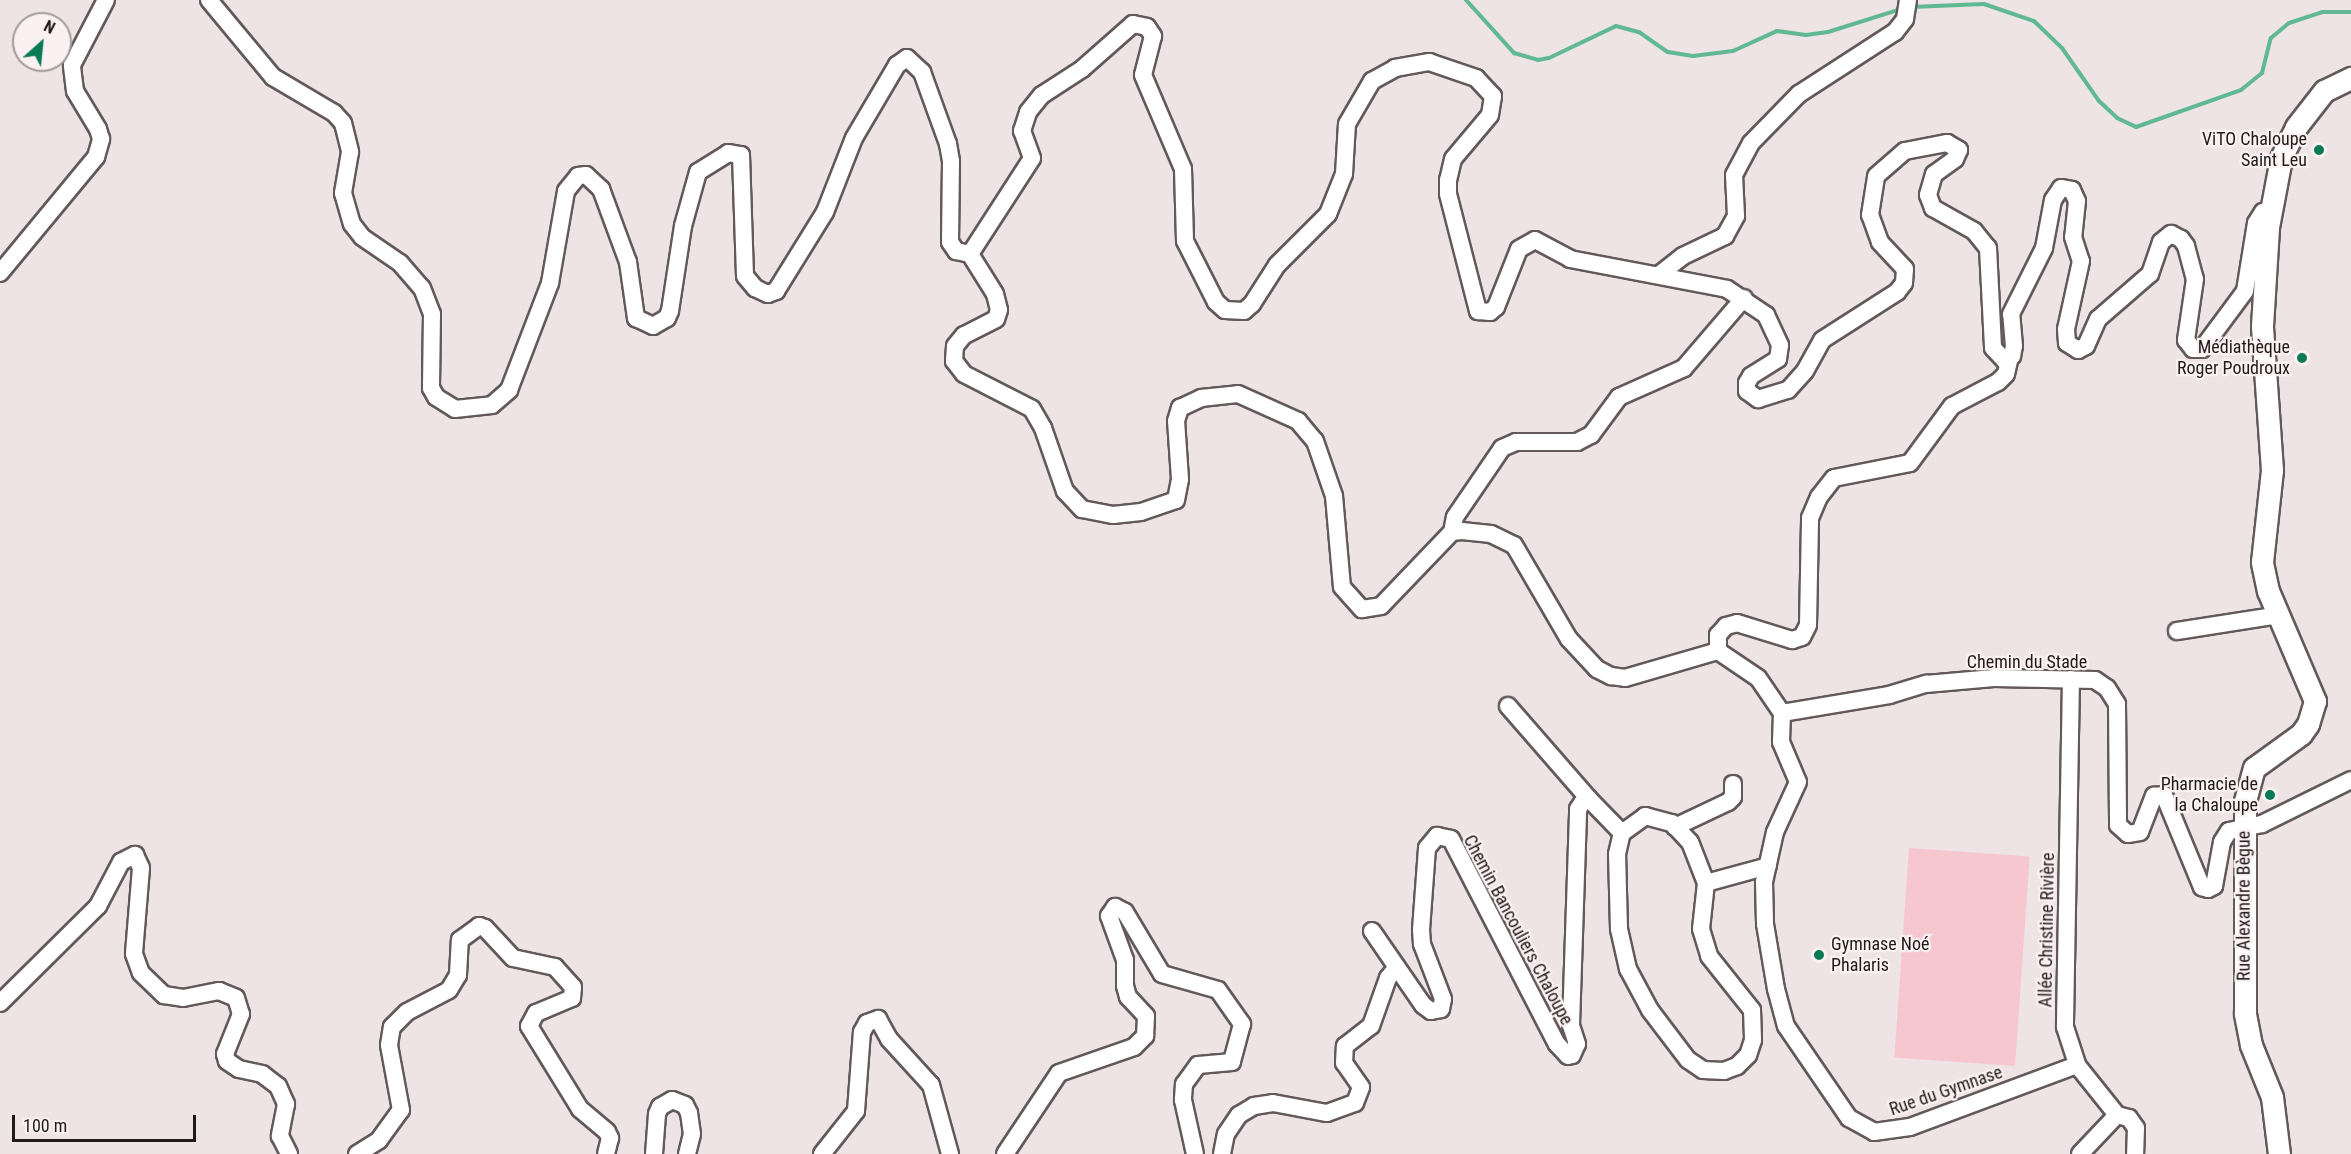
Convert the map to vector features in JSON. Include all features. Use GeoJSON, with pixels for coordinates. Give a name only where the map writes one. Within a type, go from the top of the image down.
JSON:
{"type":"FeatureCollection","features":[{"type":"Feature","properties":{"kind":"main road","name":"Rue Alexandre Bègue"},"geometry":{"type":"LineString","coordinates":[[2279,1154],[2272,1097],[2251,1046],[2245,1013],[2245,801],[2254,768],[2301,734],[2308,724],[2315,701],[2268,591],[2262,562],[2272,470],[2262,326],[2270,211],[2281,158],[2296,127],[2324,91],[2351,78]]}},
{"type":"Feature","properties":{"kind":"street"},"geometry":{"type":"LineString","coordinates":[[0,273],[96,157],[100,140],[98,129],[75,91],[72,65],[106,0]]}},
{"type":"Feature","properties":{"kind":"street"},"geometry":{"type":"LineString","coordinates":[[209,0],[273,76],[334,113],[344,123],[350,152],[343,193],[352,224],[362,237],[399,263],[425,293],[432,314],[431,388],[444,405],[455,409],[492,405],[510,390],[550,283],[571,182],[586,175],[601,189],[628,262],[636,318],[653,327],[667,318],[670,311],[683,226],[698,172],[728,153],[741,155],[745,276],[755,288],[768,294],[779,286],[825,212],[846,153],[901,59],[912,60],[922,72],[948,144],[951,161],[947,232],[956,251],[970,254],[995,294],[999,310],[996,319],[964,335],[955,346],[954,362],[964,374],[1032,409],[1043,429],[1065,491],[1082,509],[1113,515],[1141,512],[1176,500],[1180,479],[1176,421],[1180,408],[1201,398],[1238,394],[1298,421],[1314,441],[1334,496],[1342,587],[1362,609],[1381,606],[1452,532],[1455,517],[1502,448],[1516,442],[1577,442],[1591,435],[1619,397],[1684,368],[1744,298]]}},
{"type":"Feature","properties":{"kind":"street"},"geometry":{"type":"LineString","coordinates":[[1660,274],[1683,256],[1725,236],[1733,226],[1737,165],[1785,106],[1895,32],[1905,19],[1908,1]]}},
{"type":"Feature","properties":{"kind":"street"},"geometry":{"type":"LineString","coordinates":[[970,254],[1032,158],[1022,131],[1028,112],[1042,95],[1082,69],[1133,24],[1147,27],[1153,36],[1143,75],[1183,169],[1185,241],[1216,302],[1225,310],[1244,311],[1252,304],[1277,265],[1321,223],[1340,188],[1345,133],[1364,91],[1383,74],[1415,62],[1429,62],[1476,78],[1492,96],[1490,115],[1453,159],[1448,180],[1470,291],[1478,311],[1490,312],[1496,307],[1519,249],[1535,240],[1570,259],[1660,274],[1728,289],[1766,315],[1780,345],[1778,359],[1751,376],[1748,383],[1751,396],[1767,398],[1788,390],[1798,380],[1822,340],[1897,292],[1904,282],[1905,269],[1880,242],[1870,215],[1876,176],[1905,151],[1947,143],[1956,146],[1958,156],[1934,174],[1928,195],[1933,208],[1974,231],[1988,248],[1993,348],[1999,358],[2009,361]]}},
{"type":"Feature","properties":{"kind":"street"},"geometry":{"type":"LineString","coordinates":[[1718,651],[1718,635],[1726,626],[1737,623],[1792,640],[1802,637],[1808,625],[1810,518],[1820,497],[1834,478],[1910,463],[1952,406],[1998,382],[2006,374],[2014,346],[2012,314],[2044,248],[2053,200],[2061,188],[2072,190],[2077,201],[2073,237],[2081,261],[2066,329],[2067,343],[2078,350],[2086,346],[2098,319],[2150,274],[2161,242],[2171,234],[2181,238],[2186,246],[2195,279],[2186,340],[2193,349],[2202,349],[2245,291],[2256,223],[2264,212],[2270,211]]}},
{"type":"Feature","properties":{"kind":"street"},"geometry":{"type":"LineString","coordinates":[[1452,532],[1491,534],[1514,545],[1569,639],[1597,669],[1611,676],[1625,678],[1718,651]]}},
{"type":"Feature","properties":{"kind":"street"},"geometry":{"type":"LineString","coordinates":[[2177,631],[2279,615]]}},
{"type":"Feature","properties":{"kind":"street"},"geometry":{"type":"LineString","coordinates":[[1707,883],[1768,866],[1780,818],[1798,782],[1781,742],[1782,712],[1758,678],[1718,651]]}},
{"type":"Feature","properties":{"kind":"street","name":"Chemin du Stade"},"geometry":{"type":"LineString","coordinates":[[1782,712],[1889,695],[1926,684],[1994,678],[2071,679],[2102,684],[2116,704],[2117,817],[2122,831],[2140,832],[2154,796],[2164,795],[2202,887],[2208,889],[2214,886],[2225,835],[2244,827]]}},
{"type":"Feature","properties":{"kind":"street","name":"Allée Christine Rivière"},"geometry":{"type":"LineString","coordinates":[[2071,679],[2065,1027],[2077,1065],[2117,1115],[2129,1118],[2136,1128],[2135,1154]]}},
{"type":"Feature","properties":{"kind":"street"},"geometry":{"type":"LineString","coordinates":[[1508,706],[1588,798],[1622,833]]}},
{"type":"Feature","properties":{"kind":"street"},"geometry":{"type":"LineString","coordinates":[[2244,827],[2262,824],[2351,780]]}},
{"type":"Feature","properties":{"kind":"street"},"geometry":{"type":"LineString","coordinates":[[1675,827],[1728,802],[1733,796],[1733,784]]}},
{"type":"Feature","properties":{"kind":"street","name":"Chemin Bancouliers Chaloupe"},"geometry":{"type":"LineString","coordinates":[[1397,967],[1424,1005],[1431,1011],[1441,1009],[1443,999],[1422,944],[1421,930],[1427,848],[1430,840],[1444,836],[1460,856],[1557,1044],[1568,1056],[1572,1054],[1577,1044],[1571,1025],[1578,809],[1588,798]]}},
{"type":"Feature","properties":{"kind":"street"},"geometry":{"type":"LineString","coordinates":[[1645,816],[1660,817],[1675,827],[1690,842],[1707,883],[1701,929],[1709,956],[1752,1010],[1754,1024],[1748,1055],[1737,1066],[1724,1071],[1703,1070],[1688,1060],[1650,1010],[1628,969],[1619,929],[1617,854],[1622,833],[1645,816]]}},
{"type":"Feature","properties":{"kind":"street"},"geometry":{"type":"LineString","coordinates":[[0,1003],[98,906],[121,862],[135,855],[141,868],[133,934],[134,954],[141,973],[164,995],[183,998],[219,991],[236,998],[241,1014],[225,1053],[227,1061],[239,1070],[262,1074],[278,1086],[286,1104],[280,1136],[289,1154]]}},
{"type":"Feature","properties":{"kind":"street","name":"Rue du Gymnase"},"geometry":{"type":"LineString","coordinates":[[1768,866],[1764,882],[1766,924],[1786,1026],[1850,1118],[1862,1127],[1874,1132],[1910,1127],[2077,1065]]}},
{"type":"Feature","properties":{"kind":"street"},"geometry":{"type":"LineString","coordinates":[[1005,1154],[1059,1072],[1134,1047],[1145,1036],[1146,1016],[1128,997],[1125,986],[1125,960],[1109,916],[1115,907],[1125,912],[1162,974],[1218,990],[1242,1024],[1232,1062],[1198,1065],[1184,1084],[1183,1100],[1195,1154]]}},
{"type":"Feature","properties":{"kind":"street"},"geometry":{"type":"LineString","coordinates":[[357,1154],[380,1140],[401,1110],[388,1045],[392,1027],[407,1012],[449,990],[458,975],[460,940],[479,926],[485,928],[513,958],[555,967],[573,987],[572,998],[536,1013],[529,1026],[580,1109],[607,1132],[610,1138],[606,1154]]}},
{"type":"Feature","properties":{"kind":"street"},"geometry":{"type":"LineString","coordinates":[[1222,1154],[1226,1134],[1239,1115],[1254,1106],[1273,1104],[1327,1113],[1355,1103],[1361,1087],[1344,1063],[1345,1046],[1371,1026],[1388,978],[1397,967],[1372,931]]}},
{"type":"Feature","properties":{"kind":"street"},"geometry":{"type":"LineString","coordinates":[[822,1154],[856,1111],[862,1032],[875,1019],[881,1020],[889,1039],[931,1085],[950,1154]]}},
{"type":"Feature","properties":{"kind":"street"},"geometry":{"type":"LineString","coordinates":[[654,1154],[657,1114],[660,1107],[672,1100],[685,1106],[689,1113],[692,1134],[687,1154]]}},
{"type":"Feature","properties":{"kind":"street"},"geometry":{"type":"LineString","coordinates":[[2080,1154],[2117,1115]]}},
{"type":"Feature","properties":{"kind":"shaded area"},"geometry":{"type":"Polygon","coordinates":[[[1909,848],[2030,856],[2015,1066],[1894,1057],[1909,848]]]}},
{"type":"Feature","properties":{"kind":"waterway"},"geometry":{"type":"LineString","coordinates":[[1466,0],[1514,53],[1538,60],[1549,58],[1616,26],[1639,32],[1668,52],[1693,56],[1733,51],[1777,31],[1806,35],[1828,32],[1901,9]]}},
{"type":"Feature","properties":{"kind":"waterway"},"geometry":{"type":"LineString","coordinates":[[1911,7],[1984,4],[2034,21],[2062,48],[2099,101],[2117,118],[2136,127],[2241,90],[2262,73],[2271,38],[2289,23],[2322,12],[2351,12]]}},
{"type":"Feature","properties":{"kind":"place","name":"ViTO Chaloupe Saint Leu"},"geometry":{"type":"Point","coordinates":[2319,150]}},
{"type":"Feature","properties":{"kind":"place","name":"Médiathèque Roger Poudroux"},"geometry":{"type":"Point","coordinates":[2302,358]}},
{"type":"Feature","properties":{"kind":"place","name":"Pharmacie de la Chaloupe"},"geometry":{"type":"Point","coordinates":[2270,795]}},
{"type":"Feature","properties":{"kind":"place","name":"Gymnase Noé Phalaris"},"geometry":{"type":"Point","coordinates":[1819,955]}}]}
